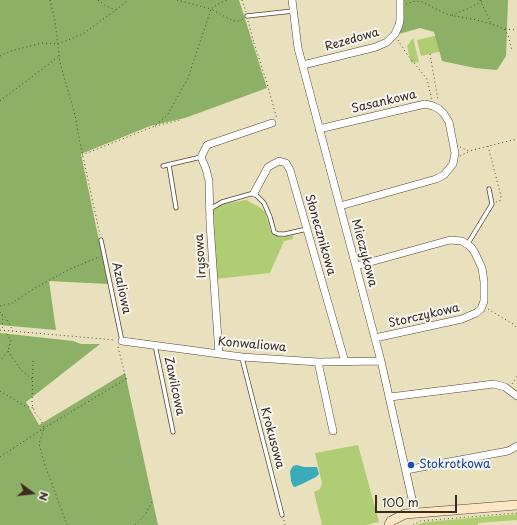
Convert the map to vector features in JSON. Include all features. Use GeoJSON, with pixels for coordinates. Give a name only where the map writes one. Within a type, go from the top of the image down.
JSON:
{"type":"FeatureCollection","features":[{"type":"Feature","properties":{"kind":"street","name":"Mieczykowa"},"geometry":{"type":"LineString","coordinates":[[292,0],[296,39],[302,65],[381,361],[414,512]]}},
{"type":"Feature","properties":{"kind":"street","name":"Rezedowa"},"geometry":{"type":"LineString","coordinates":[[302,65],[376,47],[387,42],[395,34],[399,25],[400,0]]}},
{"type":"Feature","properties":{"kind":"street","name":"Sasankowa"},"geometry":{"type":"LineString","coordinates":[[319,129],[425,104],[436,108]]}},
{"type":"Feature","properties":{"kind":"street"},"geometry":{"type":"LineString","coordinates":[[340,206],[441,177],[450,168],[454,159],[454,145],[449,122],[444,114],[436,108]]}},
{"type":"Feature","properties":{"kind":"street"},"geometry":{"type":"LineString","coordinates":[[201,157],[207,145],[274,123]]}},
{"type":"Feature","properties":{"kind":"street","name":"Irysowa"},"geometry":{"type":"LineString","coordinates":[[201,157],[209,180],[210,224],[219,354]]}},
{"type":"Feature","properties":{"kind":"street","name":"Słonecznikowa"},"geometry":{"type":"LineString","coordinates":[[254,193],[268,166],[279,161],[286,163],[290,170],[345,362]]}},
{"type":"Feature","properties":{"kind":"street"},"geometry":{"type":"LineString","coordinates":[[356,266],[446,240],[459,240],[475,253],[482,268],[484,282],[483,306]]}},
{"type":"Feature","properties":{"kind":"street","name":"Storczykowa"},"geometry":{"type":"LineString","coordinates":[[375,338],[462,319],[476,313],[483,306]]}},
{"type":"Feature","properties":{"kind":"street","name":"Konwaliowa"},"geometry":{"type":"LineString","coordinates":[[120,344],[155,345],[242,357],[318,362],[381,361]]}},
{"type":"Feature","properties":{"kind":"street"},"geometry":{"type":"LineString","coordinates":[[318,362],[333,431]]}},
{"type":"Feature","properties":{"kind":"street"},"geometry":{"type":"LineString","coordinates":[[390,397],[489,384],[500,385],[517,396]]}},
{"type":"Feature","properties":{"kind":"street"},"geometry":{"type":"LineString","coordinates":[[406,470],[508,451],[517,446]]}},
{"type":"Feature","properties":{"kind":"street"},"geometry":{"type":"LineString","coordinates":[[389,525],[391,521],[399,516],[414,512],[517,505]]}},
{"type":"Feature","properties":{"kind":"lane"},"geometry":{"type":"LineString","coordinates":[[247,16],[293,11]]}},
{"type":"Feature","properties":{"kind":"lane"},"geometry":{"type":"LineString","coordinates":[[163,166],[201,157]]}},
{"type":"Feature","properties":{"kind":"lane"},"geometry":{"type":"LineString","coordinates":[[169,165],[176,208]]}},
{"type":"Feature","properties":{"kind":"lane"},"geometry":{"type":"LineString","coordinates":[[467,245],[492,204],[489,189]]}},
{"type":"Feature","properties":{"kind":"lane"},"geometry":{"type":"LineString","coordinates":[[210,210],[222,202],[254,193],[264,203],[274,232],[278,234],[285,234],[307,230]]}},
{"type":"Feature","properties":{"kind":"lane","name":"Azaliowa"},"geometry":{"type":"LineString","coordinates":[[101,240],[120,344]]}},
{"type":"Feature","properties":{"kind":"lane","name":"Zawilcowa"},"geometry":{"type":"LineString","coordinates":[[155,345],[173,432]]}},
{"type":"Feature","properties":{"kind":"lane","name":"Krokusowa"},"geometry":{"type":"LineString","coordinates":[[242,357],[282,515]]}},
{"type":"Feature","properties":{"kind":"path"},"geometry":{"type":"LineString","coordinates":[[50,0],[55,21],[59,56],[75,115],[82,155],[101,240]]}},
{"type":"Feature","properties":{"kind":"path"},"geometry":{"type":"LineString","coordinates":[[98,0],[106,6],[116,10]]}},
{"type":"Feature","properties":{"kind":"path"},"geometry":{"type":"LineString","coordinates":[[0,56],[11,51],[42,43],[58,44],[83,34],[129,0]]}},
{"type":"Feature","properties":{"kind":"path"},"geometry":{"type":"LineString","coordinates":[[177,0],[211,9],[233,20],[240,21],[247,16]]}},
{"type":"Feature","properties":{"kind":"path"},"geometry":{"type":"LineString","coordinates":[[154,126],[168,114],[188,78],[211,9],[227,0]]}},
{"type":"Feature","properties":{"kind":"path"},"geometry":{"type":"LineString","coordinates":[[242,0],[254,44],[274,105],[277,118],[274,123]]}},
{"type":"Feature","properties":{"kind":"path"},"geometry":{"type":"LineString","coordinates":[[412,0],[423,2],[451,15],[473,18],[504,29],[517,30]]}},
{"type":"Feature","properties":{"kind":"path"},"geometry":{"type":"LineString","coordinates":[[451,15],[484,0]]}},
{"type":"Feature","properties":{"kind":"path"},"geometry":{"type":"LineString","coordinates":[[400,10],[406,4],[415,1]]}},
{"type":"Feature","properties":{"kind":"path"},"geometry":{"type":"LineString","coordinates":[[480,1],[491,24]]}},
{"type":"Feature","properties":{"kind":"path"},"geometry":{"type":"LineString","coordinates":[[504,29],[508,35],[512,50]]}},
{"type":"Feature","properties":{"kind":"path"},"geometry":{"type":"LineString","coordinates":[[395,34],[406,53],[427,79],[436,108]]}},
{"type":"Feature","properties":{"kind":"path"},"geometry":{"type":"LineString","coordinates":[[430,54],[436,108]]}},
{"type":"Feature","properties":{"kind":"path"},"geometry":{"type":"LineString","coordinates":[[0,101],[59,56]]}},
{"type":"Feature","properties":{"kind":"path"},"geometry":{"type":"LineString","coordinates":[[82,155],[154,126],[180,120]]}},
{"type":"Feature","properties":{"kind":"path"},"geometry":{"type":"LineString","coordinates":[[454,159],[470,150],[517,139]]}},
{"type":"Feature","properties":{"kind":"path"},"geometry":{"type":"LineString","coordinates":[[454,145],[470,150]]}},
{"type":"Feature","properties":{"kind":"path"},"geometry":{"type":"LineString","coordinates":[[488,146],[501,196],[500,201],[492,204]]}},
{"type":"Feature","properties":{"kind":"path"},"geometry":{"type":"LineString","coordinates":[[0,306],[12,303],[35,288],[70,269],[104,255]]}},
{"type":"Feature","properties":{"kind":"path"},"geometry":{"type":"LineString","coordinates":[[483,306],[517,328]]}},
{"type":"Feature","properties":{"kind":"path"},"geometry":{"type":"LineString","coordinates":[[0,312],[3,317],[2,327],[11,340],[8,351],[0,361]]}},
{"type":"Feature","properties":{"kind":"path"},"geometry":{"type":"LineString","coordinates":[[1,314],[6,318],[14,331]]}},
{"type":"Feature","properties":{"kind":"path"},"geometry":{"type":"LineString","coordinates":[[0,330],[120,344],[127,379],[44,428],[0,457]]}},
{"type":"Feature","properties":{"kind":"path"},"geometry":{"type":"LineString","coordinates":[[8,351],[21,370],[33,379]]}},
{"type":"Feature","properties":{"kind":"path"},"geometry":{"type":"LineString","coordinates":[[33,361],[32,404],[44,428],[39,444],[67,525]]}},
{"type":"Feature","properties":{"kind":"path"},"geometry":{"type":"LineString","coordinates":[[509,390],[517,376]]}},
{"type":"Feature","properties":{"kind":"path"},"geometry":{"type":"LineString","coordinates":[[0,391],[25,406],[34,408]]}},
{"type":"Feature","properties":{"kind":"path"},"geometry":{"type":"LineString","coordinates":[[135,525],[145,515],[153,500]]}},
{"type":"Feature","properties":{"kind":"path"},"geometry":{"type":"LineString","coordinates":[[413,525],[420,521],[517,513]]}},
{"type":"Feature","properties":{"kind":"path"},"geometry":{"type":"LineString","coordinates":[[282,515],[285,525]]}},
{"type":"Feature","properties":{"kind":"green space"},"geometry":{"type":"Polygon","coordinates":[[[0,0],[239,0],[267,88],[185,118],[150,126],[81,154],[108,284],[49,281],[56,330],[0,325],[0,0]]]}},
{"type":"Feature","properties":{"kind":"green space"},"geometry":{"type":"Polygon","coordinates":[[[402,0],[508,0],[506,56],[497,70],[475,68],[442,61],[434,32],[420,28],[399,34],[402,0]]]}},
{"type":"Feature","properties":{"kind":"green space"},"geometry":{"type":"Polygon","coordinates":[[[447,33],[451,49],[421,56],[417,40],[447,33]]]}},
{"type":"Feature","properties":{"kind":"green space"},"geometry":{"type":"Polygon","coordinates":[[[413,38],[419,62],[411,63],[407,46],[413,38]]]}},
{"type":"Feature","properties":{"kind":"green space"},"geometry":{"type":"Polygon","coordinates":[[[246,200],[261,208],[265,212],[271,232],[274,235],[282,237],[293,235],[293,239],[284,241],[270,273],[216,279],[212,211],[223,204],[246,200]]]}},
{"type":"Feature","properties":{"kind":"green space"},"geometry":{"type":"Polygon","coordinates":[[[0,333],[73,341],[81,344],[100,344],[26,402],[39,425],[125,373],[158,525],[0,525],[0,333]]]}},
{"type":"Feature","properties":{"kind":"green space"},"geometry":{"type":"Polygon","coordinates":[[[358,445],[379,522],[366,525],[322,525],[314,492],[320,489],[322,483],[315,453],[358,445]]]}},
{"type":"Feature","properties":{"kind":"green space"},"geometry":{"type":"Polygon","coordinates":[[[517,514],[517,520],[478,523],[478,525],[415,525],[425,522],[517,514]]]}},
{"type":"Feature","properties":{"kind":"water"},"geometry":{"type":"Polygon","coordinates":[[[297,465],[304,467],[317,467],[319,474],[316,477],[295,487],[291,481],[290,471],[293,466],[297,465]]]}},
{"type":"Feature","properties":{"kind":"place","name":"Stokrotkowa"},"geometry":{"type":"Point","coordinates":[411,465]}}]}
